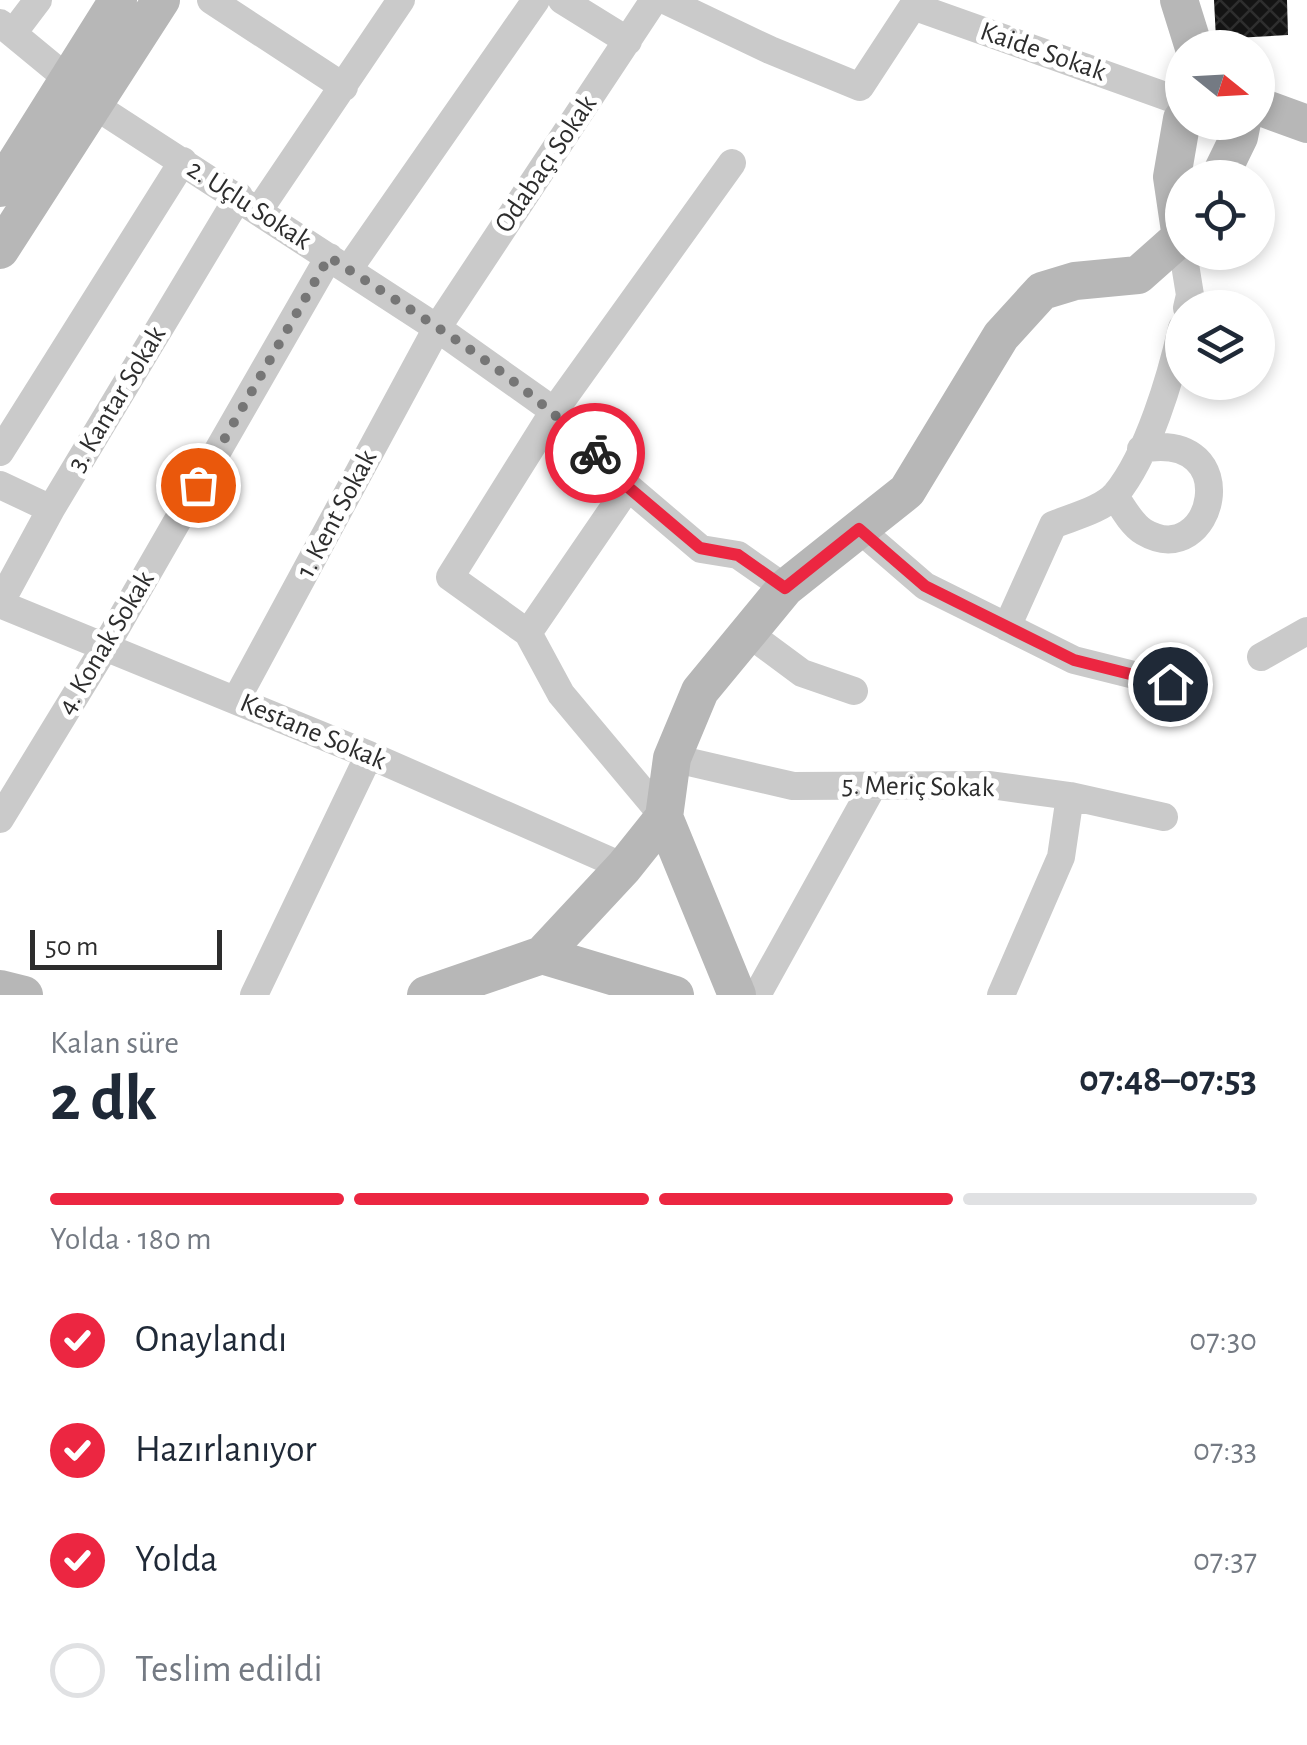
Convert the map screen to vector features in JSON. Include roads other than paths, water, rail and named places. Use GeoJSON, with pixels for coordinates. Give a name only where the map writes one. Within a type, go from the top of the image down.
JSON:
{"type":"FeatureCollection","features":[{"type":"Feature","properties":{"kind":"main road"},"geometry":{"type":"LineString","coordinates":[[0,250],[81,92],[118,0]]}},
{"type":"Feature","properties":{"kind":"main road"},"geometry":{"type":"LineString","coordinates":[[0,188],[162,0]]}},
{"type":"Feature","properties":{"kind":"main road"},"geometry":{"type":"LineString","coordinates":[[1179,0],[1188,30]]}},
{"type":"Feature","properties":{"kind":"main road"},"geometry":{"type":"LineString","coordinates":[[1275,112],[1307,124]]}},
{"type":"Feature","properties":{"kind":"main road"},"geometry":{"type":"LineString","coordinates":[[737,995],[664,818],[672,758],[700,692],[785,588],[906,492],[1001,336],[1042,291],[1075,281],[1138,275],[1165,256]]}},
{"type":"Feature","properties":{"kind":"main road"},"geometry":{"type":"LineString","coordinates":[[426,995],[542,956],[664,818]]}},
{"type":"Feature","properties":{"kind":"main road"},"geometry":{"type":"LineString","coordinates":[[542,956],[625,988],[676,995]]}},
{"type":"Feature","properties":{"kind":"main road"},"geometry":{"type":"LineString","coordinates":[[0,989],[24,995]]}},
{"type":"Feature","properties":{"kind":"street"},"geometry":{"type":"LineString","coordinates":[[6,28],[38,0]]}},
{"type":"Feature","properties":{"kind":"street"},"geometry":{"type":"LineString","coordinates":[[210,0],[344,88]]}},
{"type":"Feature","properties":{"kind":"street","name":"3. Kantar Sokak"},"geometry":{"type":"LineString","coordinates":[[0,604],[51,509],[249,203],[344,88],[401,0]]}},
{"type":"Feature","properties":{"kind":"street","name":"4. Konak Sokak"},"geometry":{"type":"LineString","coordinates":[[0,819],[339,264],[536,0]]}},
{"type":"Feature","properties":{"kind":"street"},"geometry":{"type":"LineString","coordinates":[[562,0],[628,40]]}},
{"type":"Feature","properties":{"kind":"street","name":"Odabaçı Sokak"},"geometry":{"type":"LineString","coordinates":[[438,328],[654,0]]}},
{"type":"Feature","properties":{"kind":"street","name":"Kaide Sokak"},"geometry":{"type":"LineString","coordinates":[[665,0],[860,87],[914,3],[1165,96]]}},
{"type":"Feature","properties":{"kind":"street","name":"2. Uçlu Sokak"},"geometry":{"type":"LineString","coordinates":[[6,28],[81,92],[438,328],[554,411],[628,487],[700,548],[738,555],[785,588]]}},
{"type":"Feature","properties":{"kind":"street"},"geometry":{"type":"LineString","coordinates":[[0,452],[183,161]]}},
{"type":"Feature","properties":{"kind":"street"},"geometry":{"type":"LineString","coordinates":[[664,818],[561,694],[528,633],[450,577],[554,411],[732,163]]}},
{"type":"Feature","properties":{"kind":"street","name":"1. Kent Sokak"},"geometry":{"type":"LineString","coordinates":[[236,700],[438,328]]}},
{"type":"Feature","properties":{"kind":"street"},"geometry":{"type":"LineString","coordinates":[[1008,627],[1053,525],[1114,496],[1142,449],[1165,388]]}},
{"type":"Feature","properties":{"kind":"street"},"geometry":{"type":"LineString","coordinates":[[1114,496],[1143,532],[1159,537],[1176,538],[1196,527],[1209,508],[1211,482],[1199,462],[1177,449],[1142,449]]}},
{"type":"Feature","properties":{"kind":"street"},"geometry":{"type":"LineString","coordinates":[[0,486],[51,509]]}},
{"type":"Feature","properties":{"kind":"street"},"geometry":{"type":"LineString","coordinates":[[528,633],[628,487]]}},
{"type":"Feature","properties":{"kind":"street"},"geometry":{"type":"LineString","coordinates":[[859,529],[925,586],[1074,660],[1170,684]]}},
{"type":"Feature","properties":{"kind":"street","name":"Kestane Sokak"},"geometry":{"type":"LineString","coordinates":[[0,604],[369,755],[624,867]]}},
{"type":"Feature","properties":{"kind":"street"},"geometry":{"type":"LineString","coordinates":[[1262,658],[1307,631]]}},
{"type":"Feature","properties":{"kind":"street"},"geometry":{"type":"LineString","coordinates":[[748,634],[802,673],[854,692]]}},
{"type":"Feature","properties":{"kind":"street"},"geometry":{"type":"LineString","coordinates":[[254,995],[369,755]]}},
{"type":"Feature","properties":{"kind":"street","name":"5. Meriç Sokak"},"geometry":{"type":"LineString","coordinates":[[672,758],[793,786],[990,785],[1070,796],[1164,817]]}},
{"type":"Feature","properties":{"kind":"street"},"geometry":{"type":"LineString","coordinates":[[757,995],[873,786]]}},
{"type":"Feature","properties":{"kind":"street"},"geometry":{"type":"LineString","coordinates":[[1001,995],[1061,857],[1070,796]]}}]}
